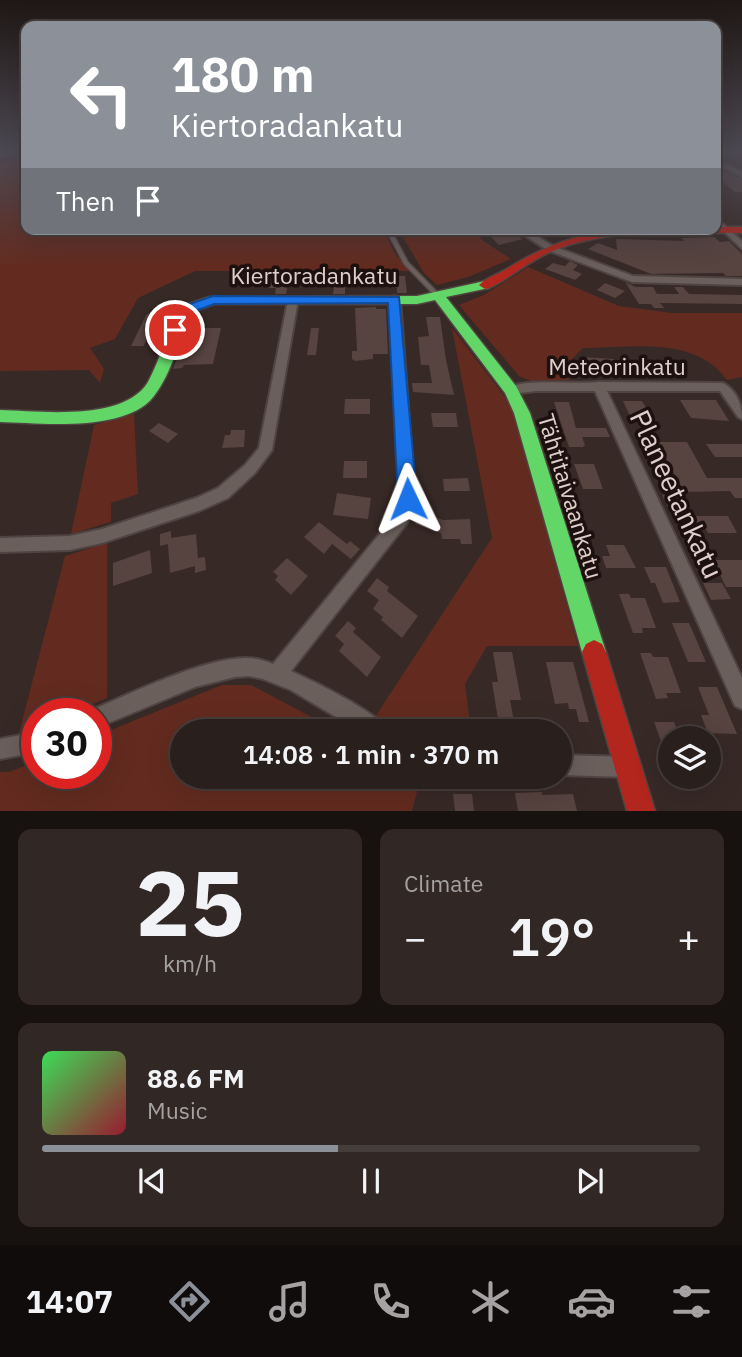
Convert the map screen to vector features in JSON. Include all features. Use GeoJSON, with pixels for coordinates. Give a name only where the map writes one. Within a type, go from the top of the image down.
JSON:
{"type":"FeatureCollection","features":[{"type":"Feature","properties":{"kind":"street"},"geometry":{"type":"LineString","coordinates":[[728,227],[742,246]]}},
{"type":"Feature","properties":{"kind":"street"},"geometry":{"type":"LineString","coordinates":[[529,235],[550,248],[643,281],[742,282]]}},
{"type":"Feature","properties":{"kind":"street","name":"Kiertoradankatu"},"geometry":{"type":"LineString","coordinates":[[0,416],[92,416],[138,405],[149,393],[185,310],[213,300],[394,299],[438,296],[478,288],[501,279],[550,248],[599,235]]}},
{"type":"Feature","properties":{"kind":"street","name":"Tähtitaivaankatu"},"geometry":{"type":"LineString","coordinates":[[438,296],[511,390],[522,412],[641,811]]}},
{"type":"Feature","properties":{"kind":"street"},"geometry":{"type":"LineString","coordinates":[[277,674],[402,519],[408,503],[394,299]]}},
{"type":"Feature","properties":{"kind":"street"},"geometry":{"type":"LineString","coordinates":[[0,545],[70,543],[102,536],[199,504],[223,493],[250,469],[265,450],[293,300]]}},
{"type":"Feature","properties":{"kind":"street","name":"Meteorinkatu"},"geometry":{"type":"LineString","coordinates":[[511,390],[599,386],[723,387],[742,414]]}},
{"type":"Feature","properties":{"kind":"street","name":"Planeetankatu"},"geometry":{"type":"LineString","coordinates":[[599,386],[742,699]]}},
{"type":"Feature","properties":{"kind":"street"},"geometry":{"type":"LineString","coordinates":[[112,712],[224,670],[249,667],[277,674],[356,719]]}},
{"type":"Feature","properties":{"kind":"street"},"geometry":{"type":"LineString","coordinates":[[0,749],[21,745]]}},
{"type":"Feature","properties":{"kind":"street"},"geometry":{"type":"LineString","coordinates":[[572,765],[628,767]]}},
{"type":"Feature","properties":{"kind":"lane","name":"Tähtitaivaankatu"},"geometry":{"type":"LineString","coordinates":[[391,235],[406,263],[438,296]]}},
{"type":"Feature","properties":{"kind":"shaded area"},"geometry":{"type":"Polygon","coordinates":[[[0,191],[21,191],[21,235],[386,235],[394,252],[409,271],[195,271],[138,298],[115,339],[90,348],[104,369],[100,383],[89,370],[0,371],[0,191]]]}},
{"type":"Feature","properties":{"kind":"shaded area"},"geometry":{"type":"Polygon","coordinates":[[[402,235],[479,235],[482,240],[511,259],[468,277],[437,285],[424,273],[402,235]]]}},
{"type":"Feature","properties":{"kind":"shaded area"},"geometry":{"type":"Polygon","coordinates":[[[528,267],[619,306],[672,313],[742,313],[742,377],[727,380],[714,366],[698,356],[680,350],[641,346],[583,348],[564,367],[569,380],[531,381],[519,376],[459,305],[484,295],[528,267]]]}},
{"type":"Feature","properties":{"kind":"shaded area"},"geometry":{"type":"Polygon","coordinates":[[[452,328],[512,406],[578,646],[487,646],[465,684],[469,719],[374,719],[492,538],[452,328]]]}},
{"type":"Feature","properties":{"kind":"shaded area"},"geometry":{"type":"Polygon","coordinates":[[[134,414],[138,494],[111,503],[111,522],[71,534],[94,425],[134,414]]]}},
{"type":"Feature","properties":{"kind":"shaded area"},"geometry":{"type":"Polygon","coordinates":[[[107,543],[107,698],[28,698],[65,556],[107,543]]]}},
{"type":"Feature","properties":{"kind":"shaded area"},"geometry":{"type":"Polygon","coordinates":[[[222,685],[251,685],[315,719],[170,719],[170,789],[418,789],[412,811],[0,811],[0,772],[21,767],[21,789],[112,789],[112,730],[222,685]]]}},
{"type":"Feature","properties":{"kind":"building"},"geometry":{"type":"Polygon","coordinates":[[[489,235],[517,235],[523,239],[499,245],[489,235]]]}},
{"type":"Feature","properties":{"kind":"building"},"geometry":{"type":"Polygon","coordinates":[[[714,237],[720,242],[729,241],[742,254],[742,276],[726,276],[723,273],[651,274],[588,249],[598,243],[617,250],[616,239],[684,241],[682,238],[714,237]]]}},
{"type":"Feature","properties":{"kind":"building"},"geometry":{"type":"Polygon","coordinates":[[[570,261],[578,265],[573,270],[582,274],[575,280],[545,269],[553,263],[565,266],[570,261]]]}},
{"type":"Feature","properties":{"kind":"building"},"geometry":{"type":"Polygon","coordinates":[[[391,276],[405,276],[407,293],[397,293],[397,288],[392,288],[391,276]]]}},
{"type":"Feature","properties":{"kind":"building"},"geometry":{"type":"Polygon","coordinates":[[[372,277],[372,287],[345,287],[345,294],[333,294],[335,278],[372,277]]]}},
{"type":"Feature","properties":{"kind":"building"},"geometry":{"type":"Polygon","coordinates":[[[270,279],[289,279],[286,294],[275,294],[276,288],[268,288],[270,279]]]}},
{"type":"Feature","properties":{"kind":"building"},"geometry":{"type":"Polygon","coordinates":[[[625,282],[636,287],[653,287],[657,294],[679,294],[674,287],[683,287],[689,294],[742,295],[742,304],[660,303],[664,308],[654,308],[651,304],[639,304],[625,282]]]}},
{"type":"Feature","properties":{"kind":"building"},"geometry":{"type":"Polygon","coordinates":[[[605,283],[625,291],[615,298],[597,290],[605,283]]]}},
{"type":"Feature","properties":{"kind":"building"},"geometry":{"type":"Polygon","coordinates":[[[355,308],[386,309],[388,354],[373,354],[373,359],[355,361],[352,359],[352,351],[357,351],[355,308]]]}},
{"type":"Feature","properties":{"kind":"building"},"geometry":{"type":"Polygon","coordinates":[[[151,312],[173,312],[161,338],[147,338],[144,346],[131,346],[146,315],[151,312]]]}},
{"type":"Feature","properties":{"kind":"building"},"geometry":{"type":"Polygon","coordinates":[[[426,317],[440,317],[454,395],[413,392],[412,383],[432,383],[429,365],[421,365],[418,337],[429,336],[426,317]]]}},
{"type":"Feature","properties":{"kind":"building"},"geometry":{"type":"Polygon","coordinates":[[[201,328],[221,328],[213,364],[184,365],[182,368],[173,369],[184,338],[197,338],[201,328]]]}},
{"type":"Feature","properties":{"kind":"building"},"geometry":{"type":"Polygon","coordinates":[[[311,328],[319,328],[316,355],[307,355],[311,328]]]}},
{"type":"Feature","properties":{"kind":"building"},"geometry":{"type":"Polygon","coordinates":[[[583,357],[629,360],[631,364],[636,364],[641,373],[591,374],[583,357]]]}},
{"type":"Feature","properties":{"kind":"building"},"geometry":{"type":"Polygon","coordinates":[[[345,399],[370,399],[370,414],[344,414],[345,399]]]}},
{"type":"Feature","properties":{"kind":"building"},"geometry":{"type":"Polygon","coordinates":[[[680,400],[716,400],[729,421],[691,418],[680,400]]]}},
{"type":"Feature","properties":{"kind":"building"},"geometry":{"type":"Polygon","coordinates":[[[623,401],[642,401],[652,418],[648,418],[649,421],[637,421],[631,418],[623,401]]]}},
{"type":"Feature","properties":{"kind":"building"},"geometry":{"type":"Polygon","coordinates":[[[554,402],[569,402],[576,428],[606,428],[610,437],[582,437],[585,445],[583,447],[569,447],[554,402]]]}},
{"type":"Feature","properties":{"kind":"building"},"geometry":{"type":"Polygon","coordinates":[[[431,413],[456,413],[458,427],[433,427],[431,413]]]}},
{"type":"Feature","properties":{"kind":"building"},"geometry":{"type":"Polygon","coordinates":[[[159,423],[178,434],[168,443],[149,431],[159,423]]]}},
{"type":"Feature","properties":{"kind":"building"},"geometry":{"type":"Polygon","coordinates":[[[231,430],[245,430],[244,447],[222,448],[225,435],[230,435],[231,430]]]}},
{"type":"Feature","properties":{"kind":"building"},"geometry":{"type":"Polygon","coordinates":[[[657,442],[687,442],[707,478],[742,478],[742,498],[735,498],[730,491],[684,492],[657,442]]]}},
{"type":"Feature","properties":{"kind":"building"},"geometry":{"type":"Polygon","coordinates":[[[706,444],[742,444],[742,457],[715,457],[706,444]]]}},
{"type":"Feature","properties":{"kind":"building"},"geometry":{"type":"Polygon","coordinates":[[[344,461],[367,461],[367,478],[343,478],[344,461]]]}},
{"type":"Feature","properties":{"kind":"building"},"geometry":{"type":"Polygon","coordinates":[[[574,464],[594,464],[603,489],[583,489],[574,464]]]}},
{"type":"Feature","properties":{"kind":"building"},"geometry":{"type":"Polygon","coordinates":[[[468,478],[470,491],[444,491],[443,479],[468,478]]]}},
{"type":"Feature","properties":{"kind":"building"},"geometry":{"type":"Polygon","coordinates":[[[337,493],[371,498],[368,519],[333,515],[337,493]]]}},
{"type":"Feature","properties":{"kind":"building"},"geometry":{"type":"Polygon","coordinates":[[[662,495],[681,495],[692,516],[728,516],[737,533],[708,533],[703,524],[676,524],[662,495]]]}},
{"type":"Feature","properties":{"kind":"building"},"geometry":{"type":"Polygon","coordinates":[[[420,511],[443,520],[470,519],[472,544],[461,544],[460,539],[442,539],[441,533],[415,524],[420,511]]]}},
{"type":"Feature","properties":{"kind":"building"},"geometry":{"type":"Polygon","coordinates":[[[319,522],[347,544],[350,541],[360,549],[351,559],[332,544],[324,554],[304,537],[319,522]]]}},
{"type":"Feature","properties":{"kind":"building"},"geometry":{"type":"Polygon","coordinates":[[[171,531],[171,538],[196,534],[198,558],[205,557],[206,570],[195,573],[195,566],[170,573],[168,544],[160,546],[160,534],[171,531]]]}},
{"type":"Feature","properties":{"kind":"building"},"geometry":{"type":"Polygon","coordinates":[[[606,545],[624,545],[636,568],[606,568],[602,556],[610,556],[606,545]]]}},
{"type":"Feature","properties":{"kind":"building"},"geometry":{"type":"Polygon","coordinates":[[[150,550],[152,573],[113,586],[113,563],[150,550]]]}},
{"type":"Feature","properties":{"kind":"building"},"geometry":{"type":"Polygon","coordinates":[[[287,558],[308,576],[291,595],[275,580],[278,576],[273,572],[287,558]]]}},
{"type":"Feature","properties":{"kind":"building"},"geometry":{"type":"Polygon","coordinates":[[[713,560],[742,560],[742,587],[726,587],[713,560]]]}},
{"type":"Feature","properties":{"kind":"building"},"geometry":{"type":"Polygon","coordinates":[[[644,567],[666,567],[680,602],[663,603],[655,583],[651,583],[644,567]]]}},
{"type":"Feature","properties":{"kind":"building"},"geometry":{"type":"Polygon","coordinates":[[[377,578],[389,587],[387,591],[418,616],[402,638],[381,620],[383,617],[373,609],[379,600],[367,591],[377,578]]]}},
{"type":"Feature","properties":{"kind":"building"},"geometry":{"type":"Polygon","coordinates":[[[703,583],[722,583],[731,599],[711,600],[703,583]]]}},
{"type":"Feature","properties":{"kind":"building"},"geometry":{"type":"Polygon","coordinates":[[[619,594],[629,594],[631,598],[645,598],[656,628],[642,628],[643,633],[633,633],[619,594]]]}},
{"type":"Feature","properties":{"kind":"building"},"geometry":{"type":"Polygon","coordinates":[[[348,621],[356,628],[353,632],[381,657],[367,677],[339,651],[344,644],[335,636],[348,621]]]}},
{"type":"Feature","properties":{"kind":"building"},"geometry":{"type":"Polygon","coordinates":[[[672,623],[689,623],[706,662],[688,662],[672,623]]]}},
{"type":"Feature","properties":{"kind":"building"},"geometry":{"type":"Polygon","coordinates":[[[493,652],[512,652],[521,700],[510,700],[514,719],[498,719],[492,682],[498,682],[493,652]]]}},
{"type":"Feature","properties":{"kind":"building"},"geometry":{"type":"Polygon","coordinates":[[[640,653],[651,653],[653,657],[668,657],[681,693],[666,693],[668,698],[656,699],[640,653]]]}},
{"type":"Feature","properties":{"kind":"building"},"geometry":{"type":"Polygon","coordinates":[[[546,662],[573,662],[589,722],[579,722],[576,709],[569,709],[568,703],[555,704],[546,662]]]}},
{"type":"Feature","properties":{"kind":"building"},"geometry":{"type":"Polygon","coordinates":[[[698,687],[717,687],[737,734],[721,733],[721,726],[705,726],[701,715],[709,715],[698,687]]]}},
{"type":"Feature","properties":{"kind":"building"},"geometry":{"type":"Polygon","coordinates":[[[654,722],[674,722],[676,726],[658,726],[658,733],[654,722]]]}},
{"type":"Feature","properties":{"kind":"building"},"geometry":{"type":"Polygon","coordinates":[[[542,792],[542,795],[573,794],[577,811],[518,811],[515,793],[542,792]]]}},
{"type":"Feature","properties":{"kind":"building"},"geometry":{"type":"Polygon","coordinates":[[[453,794],[472,794],[474,811],[455,811],[453,794]]]}},
{"type":"Feature","properties":{"kind":"traffic: fast"},"geometry":{"type":"LineString","coordinates":[[0,416],[78,417],[100,415],[135,405],[152,388],[185,310],[213,300],[417,300],[485,285]]}},
{"type":"Feature","properties":{"kind":"traffic: fast"},"geometry":{"type":"LineString","coordinates":[[438,296],[511,390],[522,413],[594,652]]}},
{"type":"Feature","properties":{"kind":"traffic: jam"},"geometry":{"type":"LineString","coordinates":[[721,230],[742,230]]}},
{"type":"Feature","properties":{"kind":"traffic: jam"},"geometry":{"type":"LineString","coordinates":[[485,285],[550,248],[596,235]]}},
{"type":"Feature","properties":{"kind":"traffic: jam"},"geometry":{"type":"LineString","coordinates":[[594,652],[641,811]]}},
{"type":"Feature","properties":{"kind":"route"},"geometry":{"type":"LineString","coordinates":[[175,330],[185,310],[213,300],[394,299],[408,499]]}}]}
